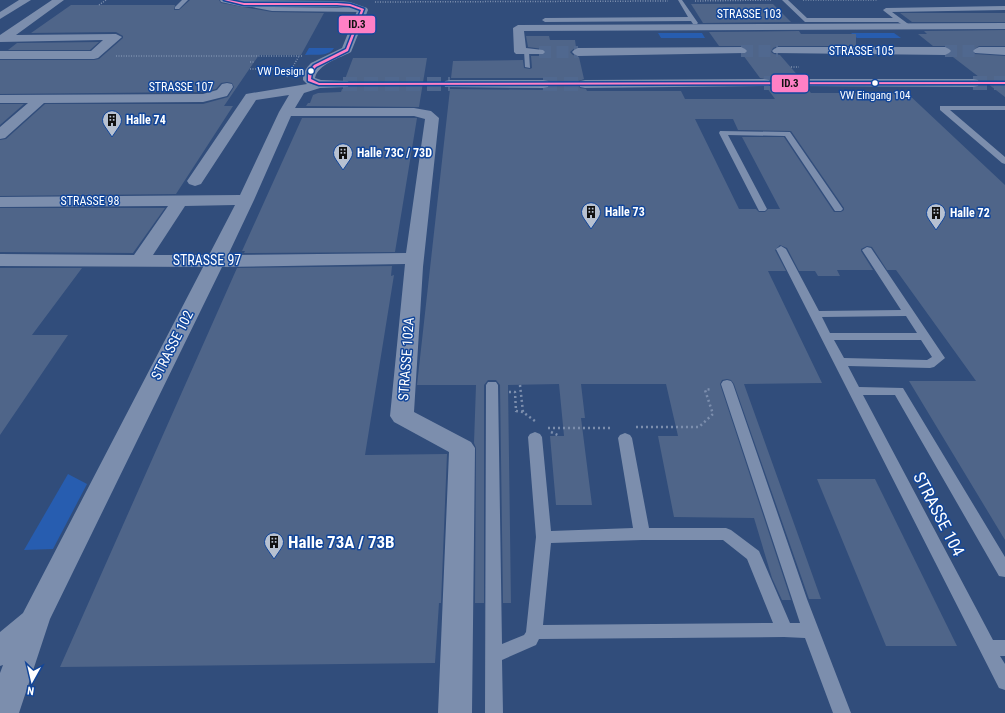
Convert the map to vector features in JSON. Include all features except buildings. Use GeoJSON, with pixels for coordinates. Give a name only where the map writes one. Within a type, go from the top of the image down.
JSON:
{"type":"FeatureCollection","features":[{"type":"Feature","properties":{"kind":"street"},"geometry":{"type":"LineString","coordinates":[[0,16],[26,0]]}},
{"type":"Feature","properties":{"kind":"street"},"geometry":{"type":"LineString","coordinates":[[1,41],[59,0]]}},
{"type":"Feature","properties":{"kind":"street"},"geometry":{"type":"LineString","coordinates":[[225,0],[244,4],[337,4],[355,6],[363,10],[349,46],[339,54],[315,66],[309,75],[309,87]]}},
{"type":"Feature","properties":{"kind":"street","name":"STRASSE 103"},"geometry":{"type":"LineString","coordinates":[[523,52],[518,28],[546,24],[695,23],[1005,26]]}},
{"type":"Feature","properties":{"kind":"street"},"geometry":{"type":"LineString","coordinates":[[0,55],[94,55],[115,37],[1,41]]}},
{"type":"Feature","properties":{"kind":"street"},"geometry":{"type":"LineString","coordinates":[[1,41],[105,46]]}},
{"type":"Feature","properties":{"kind":"street"},"geometry":{"type":"LineString","coordinates":[[578,52],[741,51]]}},
{"type":"Feature","properties":{"kind":"street","name":"STRASSE 105"},"geometry":{"type":"LineString","coordinates":[[778,51],[945,51]]}},
{"type":"Feature","properties":{"kind":"street"},"geometry":{"type":"LineString","coordinates":[[979,51],[1005,51]]}},
{"type":"Feature","properties":{"kind":"street"},"geometry":{"type":"LineString","coordinates":[[523,52],[539,52]]}},
{"type":"Feature","properties":{"kind":"street"},"geometry":{"type":"LineString","coordinates":[[450,84],[534,82]]}},
{"type":"Feature","properties":{"kind":"street"},"geometry":{"type":"LineString","coordinates":[[585,84],[764,83]]}},
{"type":"Feature","properties":{"kind":"street"},"geometry":{"type":"LineString","coordinates":[[804,83],[973,83]]}},
{"type":"Feature","properties":{"kind":"street"},"geometry":{"type":"LineString","coordinates":[[195,181],[250,100],[258,95],[309,87],[344,84]]}},
{"type":"Feature","properties":{"kind":"street","name":"STRASSE 107"},"geometry":{"type":"LineString","coordinates":[[0,88],[227,87],[222,93],[203,98],[0,99]]}},
{"type":"Feature","properties":{"kind":"street","name":"STRASSE 102"},"geometry":{"type":"LineString","coordinates":[[4,710],[35,619],[214,260],[246,200],[286,112],[309,87]]}},
{"type":"Feature","properties":{"kind":"street"},"geometry":{"type":"LineString","coordinates":[[0,135],[41,98]]}},
{"type":"Feature","properties":{"kind":"street","name":"STRASSE 102A"},"geometry":{"type":"LineString","coordinates":[[286,112],[414,112],[426,114],[432,118],[414,258],[405,348],[402,416],[462,448],[455,713]]}},
{"type":"Feature","properties":{"kind":"street","name":"STRASSE 98"},"geometry":{"type":"LineString","coordinates":[[0,202],[246,200]]}},
{"type":"Feature","properties":{"kind":"street"},"geometry":{"type":"LineString","coordinates":[[140,260],[180,201]]}},
{"type":"Feature","properties":{"kind":"street","name":"STRASSE 97"},"geometry":{"type":"LineString","coordinates":[[0,260],[414,258]]}},
{"type":"Feature","properties":{"kind":"street","name":"STRASSE 102"},"geometry":{"type":"LineString","coordinates":[[0,652],[35,619]]}},
{"type":"Feature","properties":{"kind":"lane"},"geometry":{"type":"LineString","coordinates":[[177,8],[185,0]]}},
{"type":"Feature","properties":{"kind":"lane"},"geometry":{"type":"LineString","coordinates":[[785,0],[802,19],[805,20],[905,24]]}},
{"type":"Feature","properties":{"kind":"lane"},"geometry":{"type":"LineString","coordinates":[[680,1],[695,23]]}},
{"type":"Feature","properties":{"kind":"lane"},"geometry":{"type":"LineString","coordinates":[[905,24],[886,10],[1005,8]]}},
{"type":"Feature","properties":{"kind":"lane"},"geometry":{"type":"LineString","coordinates":[[661,12],[665,19]]}},
{"type":"Feature","properties":{"kind":"lane"},"geometry":{"type":"LineString","coordinates":[[543,13],[546,24],[665,19],[695,23]]}},
{"type":"Feature","properties":{"kind":"lane"},"geometry":{"type":"LineString","coordinates":[[523,52],[528,67]]}},
{"type":"Feature","properties":{"kind":"lane"},"geometry":{"type":"LineString","coordinates":[[1005,108],[943,108],[1005,161]]}},
{"type":"Feature","properties":{"kind":"lane"},"geometry":{"type":"LineString","coordinates":[[762,209],[723,133],[788,134],[838,209]]}},
{"type":"Feature","properties":{"kind":"lane","name":"STRASSE 104"},"geometry":{"type":"LineString","coordinates":[[781,249],[816,314],[1005,682]]}},
{"type":"Feature","properties":{"kind":"lane"},"geometry":{"type":"LineString","coordinates":[[840,362],[930,364],[939,358],[867,250]]}},
{"type":"Feature","properties":{"kind":"lane"},"geometry":{"type":"LineString","coordinates":[[816,314],[909,313]]}},
{"type":"Feature","properties":{"kind":"lane"},"geometry":{"type":"LineString","coordinates":[[827,336],[925,337]]}},
{"type":"Feature","properties":{"kind":"lane"},"geometry":{"type":"LineString","coordinates":[[728,384],[799,600],[842,713]]}},
{"type":"Feature","properties":{"kind":"lane"},"geometry":{"type":"LineString","coordinates":[[492,385],[494,713]]}},
{"type":"Feature","properties":{"kind":"lane"},"geometry":{"type":"LineString","coordinates":[[855,391],[899,391],[1005,571]]}},
{"type":"Feature","properties":{"kind":"lane"},"geometry":{"type":"LineString","coordinates":[[493,656],[530,640],[534,632],[544,537],[540,430]]}},
{"type":"Feature","properties":{"kind":"lane"},"geometry":{"type":"LineString","coordinates":[[625,438],[642,534]]}},
{"type":"Feature","properties":{"kind":"lane"},"geometry":{"type":"LineString","coordinates":[[544,537],[642,534],[726,534],[753,555],[784,630]]}},
{"type":"Feature","properties":{"kind":"lane"},"geometry":{"type":"LineString","coordinates":[[534,632],[811,631]]}},
{"type":"Feature","properties":{"kind":"lane"},"geometry":{"type":"LineString","coordinates":[[987,648],[1005,648]]}},
{"type":"Feature","properties":{"kind":"path"},"geometry":{"type":"LineString","coordinates":[[100,5],[106,0]]}},
{"type":"Feature","properties":{"kind":"path"},"geometry":{"type":"LineString","coordinates":[[375,2],[883,0]]}},
{"type":"Feature","properties":{"kind":"path"},"geometry":{"type":"LineString","coordinates":[[94,55],[339,54]]}},
{"type":"Feature","properties":{"kind":"path"},"geometry":{"type":"LineString","coordinates":[[250,69],[277,69]]}},
{"type":"Feature","properties":{"kind":"path"},"geometry":{"type":"LineString","coordinates":[[783,83],[788,88]]}},
{"type":"Feature","properties":{"kind":"path"},"geometry":{"type":"LineString","coordinates":[[520,385],[522,412]]}},
{"type":"Feature","properties":{"kind":"path"},"geometry":{"type":"LineString","coordinates":[[713,389],[705,390],[713,414]]}},
{"type":"Feature","properties":{"kind":"path"},"geometry":{"type":"LineString","coordinates":[[508,392],[515,392],[516,411],[522,412],[540,430],[560,436]]}},
{"type":"Feature","properties":{"kind":"shaded area"},"geometry":{"type":"Polygon","coordinates":[[[658,33],[702,33],[705,38],[661,38],[658,33]]]}},
{"type":"Feature","properties":{"kind":"shaded area"},"geometry":{"type":"Polygon","coordinates":[[[851,33],[894,33],[901,38],[857,38],[851,33]]]}},
{"type":"Feature","properties":{"kind":"shaded area"},"geometry":{"type":"Polygon","coordinates":[[[309,48],[334,48],[329,53],[325,54],[305,55],[309,48]]]}},
{"type":"Feature","properties":{"kind":"shaded area"},"geometry":{"type":"Polygon","coordinates":[[[68,474],[87,484],[53,549],[24,550],[68,474]]]}},
{"type":"Feature","properties":{"kind":"tunnel"},"geometry":{"type":"LineString","coordinates":[[741,51],[778,51]]}},
{"type":"Feature","properties":{"kind":"tunnel"},"geometry":{"type":"LineString","coordinates":[[945,51],[979,51]]}},
{"type":"Feature","properties":{"kind":"tunnel"},"geometry":{"type":"LineString","coordinates":[[539,52],[578,52]]}},
{"type":"Feature","properties":{"kind":"tunnel"},"geometry":{"type":"LineString","coordinates":[[764,83],[804,83]]}},
{"type":"Feature","properties":{"kind":"tunnel"},"geometry":{"type":"LineString","coordinates":[[973,83],[1005,83]]}},
{"type":"Feature","properties":{"kind":"tunnel"},"geometry":{"type":"LineString","coordinates":[[343,84],[450,84]]}},
{"type":"Feature","properties":{"kind":"tunnel"},"geometry":{"type":"LineString","coordinates":[[543,84],[585,84]]}},
{"type":"Feature","properties":{"kind":"transit line","name":"ID.3"},"geometry":{"type":"LineString","coordinates":[[225,0],[244,4],[337,4],[350,5],[363,10],[347,50],[315,66],[310,72],[309,80],[319,84],[1005,83]]}},
{"type":"Feature","properties":{"kind":"place","name":"VW Design"},"geometry":{"type":"Point","coordinates":[311,71]}},
{"type":"Feature","properties":{"kind":"place","name":"VW Eingang 104"},"geometry":{"type":"Point","coordinates":[875,83]}},
{"type":"Feature","properties":{"kind":"place","name":"Halle 74"},"geometry":{"type":"Point","coordinates":[112,137]}},
{"type":"Feature","properties":{"kind":"place","name":"Halle 73C / 73D"},"geometry":{"type":"Point","coordinates":[343,170]}},
{"type":"Feature","properties":{"kind":"place","name":"Halle 73"},"geometry":{"type":"Point","coordinates":[591,229]}},
{"type":"Feature","properties":{"kind":"place","name":"Halle 72"},"geometry":{"type":"Point","coordinates":[936,230]}},
{"type":"Feature","properties":{"kind":"place","name":"Halle 73A / 73B"},"geometry":{"type":"Point","coordinates":[274,559]}}]}
